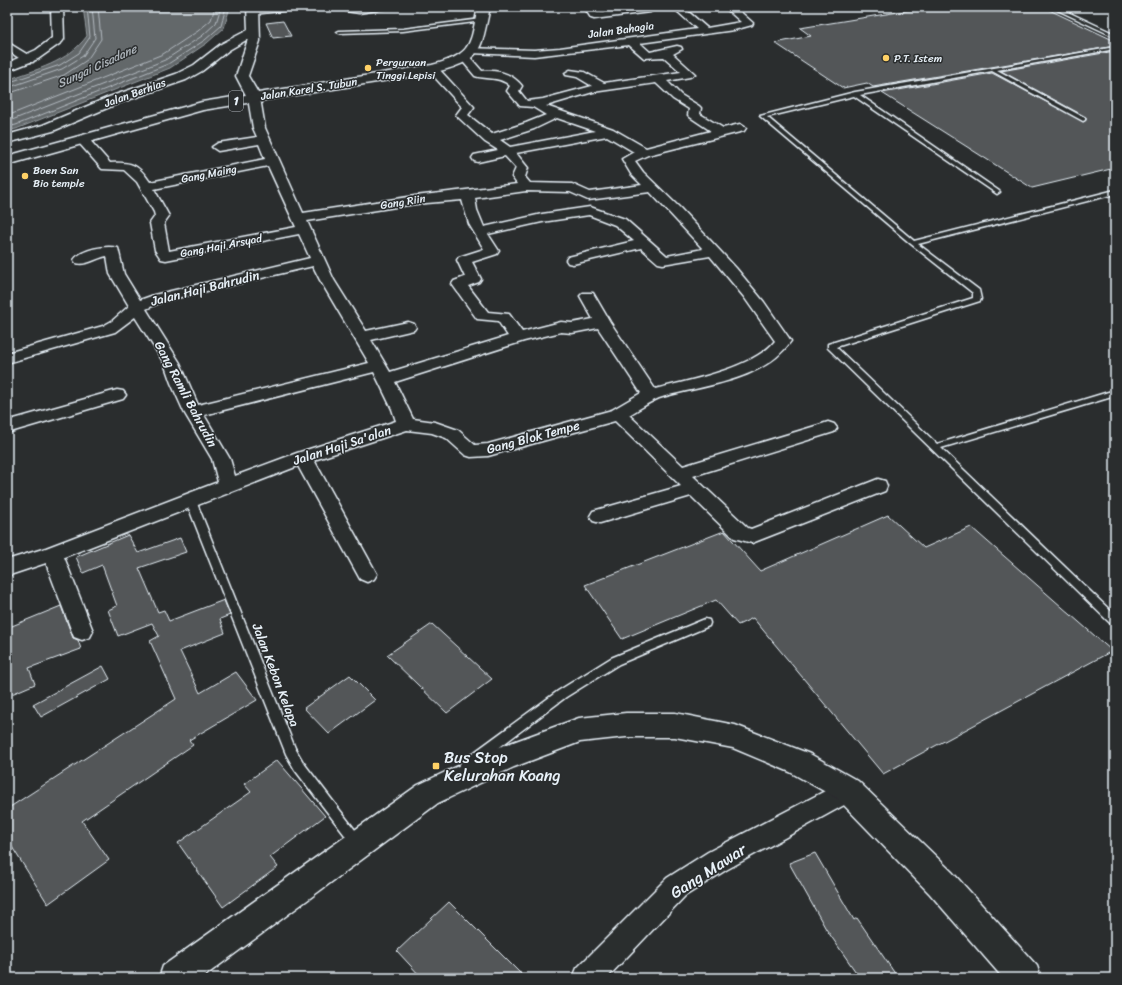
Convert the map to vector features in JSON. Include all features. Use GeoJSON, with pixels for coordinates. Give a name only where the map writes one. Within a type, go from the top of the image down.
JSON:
{"type":"FeatureCollection","features":[{"type":"Feature","properties":{"kind":"main road"},"geometry":{"type":"LineString","coordinates":[[7,67],[29,60],[49,48],[58,39],[57,7]]}},
{"type":"Feature","properties":{"kind":"main road"},"geometry":{"type":"LineString","coordinates":[[58,23],[67,16],[69,7]]}},
{"type":"Feature","properties":{"kind":"main road"},"geometry":{"type":"LineString","coordinates":[[470,50],[484,7]]}},
{"type":"Feature","properties":{"kind":"main road"},"geometry":{"type":"LineString","coordinates":[[253,10],[255,31],[254,40],[242,76],[254,98]]}},
{"type":"Feature","properties":{"kind":"main road","name":"Jalan Berhias"},"geometry":{"type":"LineString","coordinates":[[7,139],[48,128],[114,100],[181,77],[198,68],[225,47],[255,31]]}},
{"type":"Feature","properties":{"kind":"main road","name":"Jalan Karel S. Tubun"},"geometry":{"type":"LineString","coordinates":[[7,161],[202,106],[434,69],[451,64],[470,50]]}},
{"type":"Feature","properties":{"kind":"main road"},"geometry":{"type":"LineString","coordinates":[[175,978],[360,845],[428,794],[504,758],[579,730],[626,725],[675,725],[735,737],[800,763],[848,790],[941,883],[1025,978]]}},
{"type":"Feature","properties":{"kind":"street"},"geometry":{"type":"LineString","coordinates":[[588,7],[594,16],[650,9],[645,7]]}},
{"type":"Feature","properties":{"kind":"street","name":"Jalan Bahagia"},"geometry":{"type":"LineString","coordinates":[[470,50],[554,49],[631,41],[705,31],[748,23],[733,7]]}},
{"type":"Feature","properties":{"kind":"street"},"geometry":{"type":"LineString","coordinates":[[681,10],[705,31]]}},
{"type":"Feature","properties":{"kind":"street"},"geometry":{"type":"LineString","coordinates":[[631,41],[648,56],[666,53],[685,43],[682,34]]}},
{"type":"Feature","properties":{"kind":"street"},"geometry":{"type":"LineString","coordinates":[[526,42],[470,50],[479,74],[491,72],[513,82],[516,86],[513,91],[524,104],[556,101],[585,90],[690,74],[666,53]]}},
{"type":"Feature","properties":{"kind":"street"},"geometry":{"type":"LineString","coordinates":[[7,45],[29,60]]}},
{"type":"Feature","properties":{"kind":"street"},"geometry":{"type":"LineString","coordinates":[[552,66],[554,49]]}},
{"type":"Feature","properties":{"kind":"street"},"geometry":{"type":"LineString","coordinates":[[434,69],[468,107],[462,115],[506,151],[522,168],[518,177],[526,187]]}},
{"type":"Feature","properties":{"kind":"street"},"geometry":{"type":"LineString","coordinates":[[570,73],[580,74],[602,87]]}},
{"type":"Feature","properties":{"kind":"street"},"geometry":{"type":"LineString","coordinates":[[659,79],[677,97],[695,108],[694,115],[721,132]]}},
{"type":"Feature","properties":{"kind":"street","name":"Jalan Haji Sa'alan"},"geometry":{"type":"LineString","coordinates":[[7,568],[53,553],[191,500],[228,484],[303,457],[406,424],[405,418],[383,372],[327,280],[272,161],[259,128],[254,98]]}},
{"type":"Feature","properties":{"kind":"street"},"geometry":{"type":"LineString","coordinates":[[536,104],[544,110],[609,132],[644,152]]}},
{"type":"Feature","properties":{"kind":"street"},"geometry":{"type":"LineString","coordinates":[[489,138],[530,126],[557,114]]}},
{"type":"Feature","properties":{"kind":"street"},"geometry":{"type":"LineString","coordinates":[[713,251],[652,188],[637,175],[628,159],[644,152],[740,128]]}},
{"type":"Feature","properties":{"kind":"street"},"geometry":{"type":"LineString","coordinates":[[478,158],[506,151],[573,140],[609,132]]}},
{"type":"Feature","properties":{"kind":"street"},"geometry":{"type":"LineString","coordinates":[[83,140],[106,166],[126,166],[131,169],[146,187]]}},
{"type":"Feature","properties":{"kind":"street"},"geometry":{"type":"LineString","coordinates":[[218,147],[264,140]]}},
{"type":"Feature","properties":{"kind":"street","name":"Gang Maing"},"geometry":{"type":"LineString","coordinates":[[146,187],[272,161]]}},
{"type":"Feature","properties":{"kind":"street","name":"Gang Haji Arsyad"},"geometry":{"type":"LineString","coordinates":[[146,187],[162,214],[157,223],[161,237],[160,246],[163,254],[166,256],[302,224]]}},
{"type":"Feature","properties":{"kind":"street","name":"Gang Riin"},"geometry":{"type":"LineString","coordinates":[[302,224],[415,200],[526,187],[572,188],[588,196],[652,188]]}},
{"type":"Feature","properties":{"kind":"street"},"geometry":{"type":"LineString","coordinates":[[468,195],[468,207],[492,252],[464,260],[474,279],[459,284],[482,316],[503,317],[518,338]]}},
{"type":"Feature","properties":{"kind":"street"},"geometry":{"type":"LineString","coordinates":[[480,232],[542,218],[590,211],[620,222],[660,258],[667,260],[713,251]]}},
{"type":"Feature","properties":{"kind":"street"},"geometry":{"type":"LineString","coordinates":[[573,260],[645,243]]}},
{"type":"Feature","properties":{"kind":"street","name":"Gang Ramli Bahrudin"},"geometry":{"type":"LineString","coordinates":[[81,260],[93,254],[113,251],[118,274],[172,363],[179,384],[193,412],[221,458],[228,484]]}},
{"type":"Feature","properties":{"kind":"street","name":"Gang Blok Tempe"},"geometry":{"type":"LineString","coordinates":[[406,424],[428,427],[452,434],[471,451],[478,452],[618,414],[651,395],[708,381],[743,369],[768,356],[777,349],[783,341],[765,313],[713,251]]}},
{"type":"Feature","properties":{"kind":"street","name":"Jalan Haji Bahrudin"},"geometry":{"type":"LineString","coordinates":[[7,358],[109,329],[118,324],[137,307],[159,298],[319,260]]}},
{"type":"Feature","properties":{"kind":"street"},"geometry":{"type":"LineString","coordinates":[[588,296],[602,322],[651,395]]}},
{"type":"Feature","properties":{"kind":"street"},"geometry":{"type":"LineString","coordinates":[[193,412],[383,372],[561,327],[572,328],[602,322]]}},
{"type":"Feature","properties":{"kind":"street"},"geometry":{"type":"LineString","coordinates":[[362,337],[408,327]]}},
{"type":"Feature","properties":{"kind":"street"},"geometry":{"type":"LineString","coordinates":[[7,427],[117,395]]}},
{"type":"Feature","properties":{"kind":"street"},"geometry":{"type":"LineString","coordinates":[[618,414],[693,489],[741,533],[750,536],[878,486]]}},
{"type":"Feature","properties":{"kind":"street"},"geometry":{"type":"LineString","coordinates":[[678,474],[828,428]]}},
{"type":"Feature","properties":{"kind":"street"},"geometry":{"type":"LineString","coordinates":[[303,457],[367,574]]}},
{"type":"Feature","properties":{"kind":"street"},"geometry":{"type":"LineString","coordinates":[[600,516],[693,489]]}},
{"type":"Feature","properties":{"kind":"street"},"geometry":{"type":"LineString","coordinates":[[53,553],[82,631]]}},
{"type":"Feature","properties":{"kind":"street","name":"Gang Mawar"},"geometry":{"type":"LineString","coordinates":[[587,978],[676,887],[717,861],[848,790]]}},
{"type":"Feature","properties":{"kind":"lane"},"geometry":{"type":"LineString","coordinates":[[253,10],[315,7]]}},
{"type":"Feature","properties":{"kind":"lane"},"geometry":{"type":"LineString","coordinates":[[346,7],[348,10],[359,12],[393,7]]}},
{"type":"Feature","properties":{"kind":"lane"},"geometry":{"type":"LineString","coordinates":[[1053,7],[1115,36]]}},
{"type":"Feature","properties":{"kind":"lane"},"geometry":{"type":"LineString","coordinates":[[338,32],[403,30],[481,20]]}},
{"type":"Feature","properties":{"kind":"lane"},"geometry":{"type":"LineString","coordinates":[[1115,48],[855,94],[763,116],[802,151],[913,243],[976,292],[977,299],[831,346],[1115,622]]}},
{"type":"Feature","properties":{"kind":"lane"},"geometry":{"type":"LineString","coordinates":[[991,69],[1083,119]]}},
{"type":"Feature","properties":{"kind":"lane"},"geometry":{"type":"LineString","coordinates":[[855,94],[997,192]]}},
{"type":"Feature","properties":{"kind":"lane"},"geometry":{"type":"LineString","coordinates":[[913,243],[1115,192]]}},
{"type":"Feature","properties":{"kind":"lane"},"geometry":{"type":"LineString","coordinates":[[935,447],[1115,393]]}},
{"type":"Feature","properties":{"kind":"lane","name":"Jalan Kebon Kelapa"},"geometry":{"type":"LineString","coordinates":[[191,500],[290,750],[299,766],[360,845]]}},
{"type":"Feature","properties":{"kind":"lane"},"geometry":{"type":"LineString","coordinates":[[428,794],[487,748],[562,694],[615,661],[705,623]]}},
{"type":"Feature","properties":{"kind":"water","name":"Sungai Cisadane"},"geometry":{"type":"Polygon","coordinates":[[[83,7],[230,7],[224,28],[207,43],[170,68],[16,129],[7,131],[7,80],[51,64],[70,53],[79,45],[87,36],[83,7]]]}},
{"type":"Feature","properties":{"kind":"building","name":"P.T. Istem"},"geometry":{"type":"Polygon","coordinates":[[[929,7],[1043,7],[1115,41],[1115,46],[873,87],[867,83],[843,88],[775,43],[811,36],[800,28],[929,7]]]}},
{"type":"Feature","properties":{"kind":"building"},"geometry":{"type":"Polygon","coordinates":[[[283,21],[291,36],[273,38],[266,23],[283,21]]]}},
{"type":"Feature","properties":{"kind":"building"},"geometry":{"type":"Polygon","coordinates":[[[1115,51],[1115,168],[1032,188],[882,93],[992,73],[1084,122],[1086,117],[1001,71],[1115,51]]]}},
{"type":"Feature","properties":{"kind":"building"},"geometry":{"type":"Polygon","coordinates":[[[888,515],[924,548],[971,527],[1112,651],[883,774],[753,618],[738,625],[716,600],[622,639],[585,585],[724,531],[760,571],[888,515]]]}},
{"type":"Feature","properties":{"kind":"building"},"geometry":{"type":"Polygon","coordinates":[[[128,535],[138,553],[180,538],[186,552],[139,568],[158,612],[164,610],[169,621],[224,600],[230,615],[220,619],[225,633],[180,651],[200,693],[236,672],[257,700],[189,740],[193,745],[82,821],[109,860],[48,904],[7,839],[7,809],[176,699],[150,641],[159,636],[152,623],[118,636],[108,610],[117,606],[102,565],[83,573],[76,557],[128,535]]]}},
{"type":"Feature","properties":{"kind":"building"},"geometry":{"type":"Polygon","coordinates":[[[61,606],[73,638],[78,640],[81,649],[29,668],[35,684],[7,696],[7,628],[61,606]]]}},
{"type":"Feature","properties":{"kind":"building"},"geometry":{"type":"Polygon","coordinates":[[[432,624],[492,679],[447,713],[387,655],[432,624]]]}},
{"type":"Feature","properties":{"kind":"building"},"geometry":{"type":"Polygon","coordinates":[[[103,666],[110,679],[41,717],[33,704],[103,666]]]}},
{"type":"Feature","properties":{"kind":"building"},"geometry":{"type":"Polygon","coordinates":[[[350,675],[375,700],[329,734],[304,708],[350,675]]]}},
{"type":"Feature","properties":{"kind":"building"},"geometry":{"type":"Polygon","coordinates":[[[277,760],[325,816],[270,857],[278,867],[223,907],[178,843],[251,792],[244,784],[277,760]]]}},
{"type":"Feature","properties":{"kind":"building"},"geometry":{"type":"Polygon","coordinates":[[[815,853],[854,920],[857,918],[898,978],[860,978],[826,929],[789,863],[815,853]]]}},
{"type":"Feature","properties":{"kind":"building"},"geometry":{"type":"Polygon","coordinates":[[[449,902],[525,978],[422,978],[397,951],[449,902]]]}},
{"type":"Feature","properties":{"kind":"place","name":"P.T. Istem"},"geometry":{"type":"Point","coordinates":[886,58]}},
{"type":"Feature","properties":{"kind":"place","name":"Perguruan Tinggi Lepisi"},"geometry":{"type":"Point","coordinates":[368,68]}},
{"type":"Feature","properties":{"kind":"place","name":"Boen San Bio temple"},"geometry":{"type":"Point","coordinates":[25,176]}},
{"type":"Feature","properties":{"kind":"place","name":"Bus Stop Kelurahan Koang"},"geometry":{"type":"Point","coordinates":[436,766]}}]}
